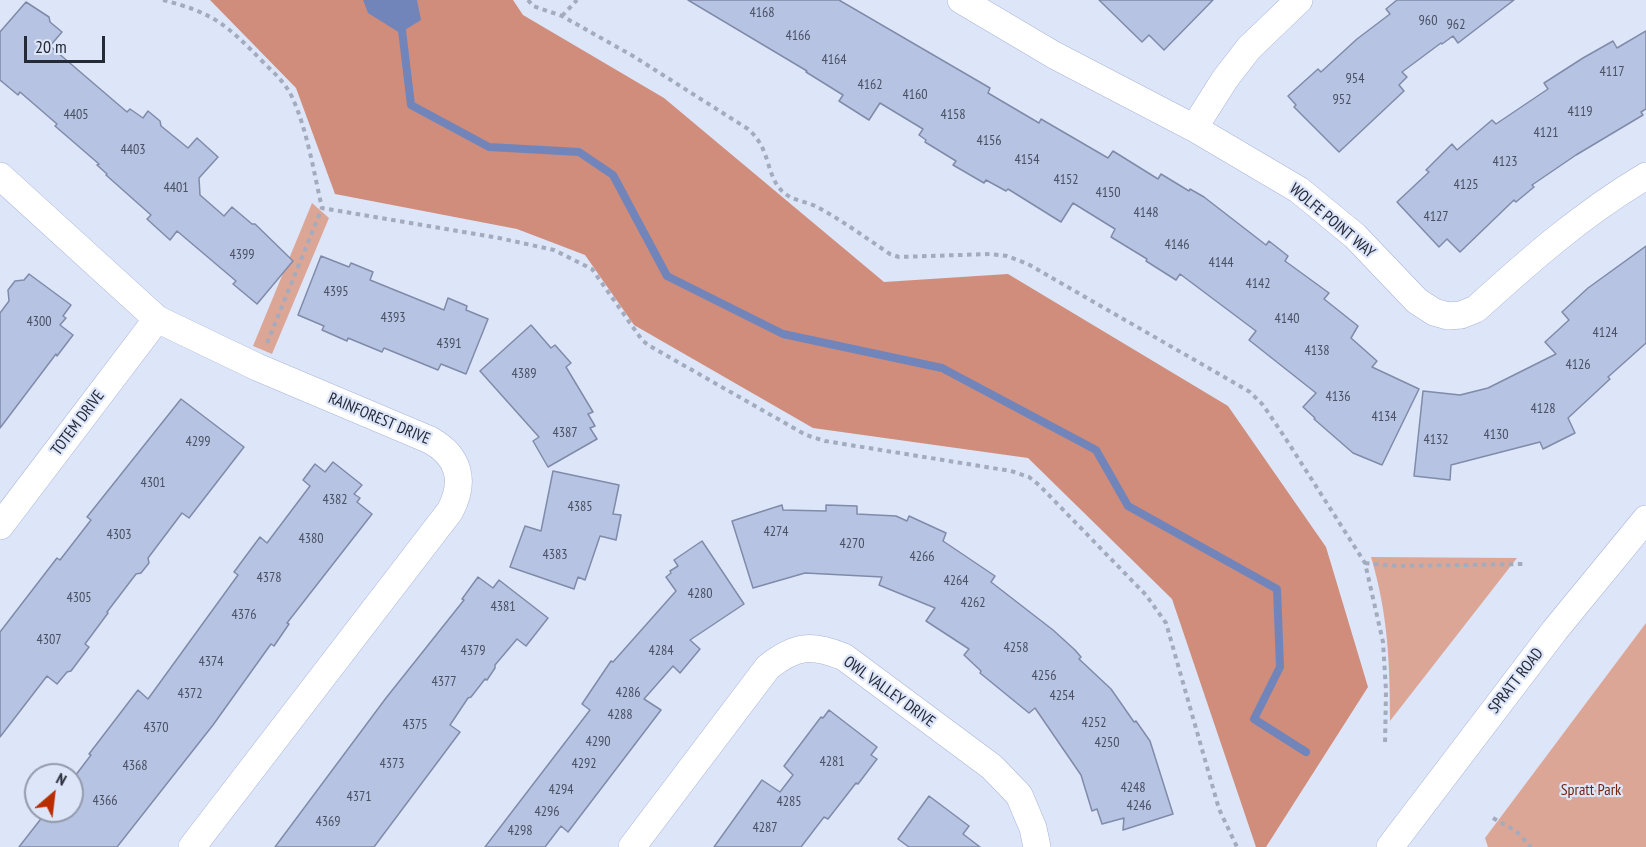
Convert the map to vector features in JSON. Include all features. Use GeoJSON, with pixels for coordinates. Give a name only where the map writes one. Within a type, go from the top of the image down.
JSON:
{"type":"FeatureCollection","features":[{"type":"Feature","properties":{"kind":"street","name":"WOLFE POINT WAY"},"geometry":{"type":"LineString","coordinates":[[961,0],[1054,55],[1194,128],[1299,190],[1355,236],[1417,301],[1434,312],[1448,316],[1461,315],[1476,309],[1571,226],[1615,195],[1646,177]]}},
{"type":"Feature","properties":{"kind":"street"},"geometry":{"type":"LineString","coordinates":[[1194,128],[1225,79],[1249,48],[1299,0]]}},
{"type":"Feature","properties":{"kind":"street","name":"RAINFOREST DRIVE"},"geometry":{"type":"LineString","coordinates":[[0,176],[156,319],[257,367],[430,440],[443,447],[458,473],[459,485],[450,511],[192,847]]}},
{"type":"Feature","properties":{"kind":"street","name":"TOTEM DRIVE"},"geometry":{"type":"LineString","coordinates":[[0,526],[156,319]]}},
{"type":"Feature","properties":{"kind":"street","name":"SPRATT ROAD"},"geometry":{"type":"LineString","coordinates":[[1390,847],[1585,593],[1646,519]]}},
{"type":"Feature","properties":{"kind":"street","name":"OWL VALLEY DRIVE"},"geometry":{"type":"LineString","coordinates":[[632,847],[768,667],[785,654],[804,648],[824,649],[844,657],[992,768],[1019,795],[1034,828],[1037,847]]}},
{"type":"Feature","properties":{"kind":"path"},"geometry":{"type":"LineString","coordinates":[[163,0],[200,10],[230,29],[286,85],[293,98],[310,154],[322,208],[257,367]]}},
{"type":"Feature","properties":{"kind":"path"},"geometry":{"type":"LineString","coordinates":[[528,0],[533,6],[562,16],[633,56],[748,129],[758,138],[774,179],[781,189],[789,196],[820,208],[890,254],[899,257],[990,254],[1006,256],[1028,264],[1250,392],[1263,405],[1284,436],[1365,563],[1383,642],[1386,691],[1385,745]]}},
{"type":"Feature","properties":{"kind":"path"},"geometry":{"type":"LineString","coordinates":[[562,16],[577,0]]}},
{"type":"Feature","properties":{"kind":"path"},"geometry":{"type":"LineString","coordinates":[[322,208],[499,238],[554,250],[592,269],[642,340],[648,345],[789,427],[825,441],[986,467],[1029,477],[1146,595],[1166,623],[1219,809],[1237,847]]}},
{"type":"Feature","properties":{"kind":"path"},"geometry":{"type":"LineString","coordinates":[[1365,563],[1396,566],[1525,564]]}},
{"type":"Feature","properties":{"kind":"path"},"geometry":{"type":"LineString","coordinates":[[1493,818],[1516,831],[1531,847]]}},
{"type":"Feature","properties":{"kind":"green space"},"geometry":{"type":"Polygon","coordinates":[[[312,203],[329,218],[272,354],[253,346],[312,203]]]}},
{"type":"Feature","properties":{"kind":"green space"},"geometry":{"type":"Polygon","coordinates":[[[1371,557],[1517,558],[1390,721],[1387,639],[1377,578],[1371,557]]]}},
{"type":"Feature","properties":{"kind":"green space","name":"Spratt Park"},"geometry":{"type":"Polygon","coordinates":[[[1646,623],[1646,847],[1488,847],[1485,838],[1646,623]]]}},
{"type":"Feature","properties":{"kind":"shaded area"},"geometry":{"type":"Polygon","coordinates":[[[210,0],[513,0],[523,15],[664,98],[884,282],[1008,274],[1228,406],[1326,547],[1368,687],[1266,847],[1256,847],[1172,599],[1028,458],[813,428],[634,325],[585,255],[517,229],[335,194],[296,88],[210,0]]]}},
{"type":"Feature","properties":{"kind":"water"},"geometry":{"type":"Polygon","coordinates":[[[363,0],[417,0],[421,20],[400,33],[368,13],[363,0]]]}},
{"type":"Feature","properties":{"kind":"building"},"geometry":{"type":"Polygon","coordinates":[[[688,0],[839,0],[990,88],[988,93],[1039,123],[1041,119],[1108,158],[1113,151],[1158,179],[1161,174],[1204,197],[1266,245],[1269,241],[1288,256],[1285,261],[1329,293],[1324,299],[1358,326],[1351,338],[1377,361],[1372,367],[1419,389],[1382,465],[1353,453],[1314,419],[1303,407],[1316,393],[1249,340],[1256,331],[1180,274],[1176,280],[1111,237],[1115,229],[1073,203],[1061,222],[1008,189],[1006,191],[986,180],[984,183],[953,165],[956,161],[925,142],[926,140],[919,135],[923,129],[880,103],[869,120],[839,101],[843,95],[807,71],[688,0]]]}},
{"type":"Feature","properties":{"kind":"building"},"geometry":{"type":"Polygon","coordinates":[[[1099,0],[1213,0],[1164,50],[1149,35],[1142,42],[1099,0]]]}},
{"type":"Feature","properties":{"kind":"building"},"geometry":{"type":"Polygon","coordinates":[[[1397,0],[1514,0],[1458,43],[1453,36],[1402,72],[1407,77],[1399,85],[1404,91],[1339,152],[1294,107],[1296,105],[1288,96],[1318,69],[1321,72],[1357,39],[1390,14],[1386,9],[1397,0]]]}},
{"type":"Feature","properties":{"kind":"building"},"geometry":{"type":"Polygon","coordinates":[[[26,2],[49,17],[50,22],[62,32],[50,46],[127,112],[130,109],[143,118],[148,111],[160,121],[161,126],[188,148],[197,138],[218,157],[199,178],[200,195],[224,216],[232,207],[255,224],[293,261],[257,304],[233,284],[236,281],[177,231],[170,240],[147,219],[151,215],[106,175],[97,165],[99,164],[55,126],[57,124],[20,92],[18,95],[0,80],[0,32],[26,2]]]}},
{"type":"Feature","properties":{"kind":"building"},"geometry":{"type":"Polygon","coordinates":[[[1646,31],[1646,109],[1641,112],[1643,115],[1576,155],[1532,185],[1534,187],[1516,202],[1514,200],[1460,252],[1447,239],[1439,247],[1397,202],[1429,172],[1426,170],[1452,144],[1457,150],[1492,120],[1496,124],[1548,89],[1544,83],[1583,58],[1613,41],[1617,48],[1646,31]]]}},
{"type":"Feature","properties":{"kind":"building"},"geometry":{"type":"Polygon","coordinates":[[[1646,246],[1646,343],[1608,377],[1610,379],[1568,418],[1575,433],[1543,449],[1540,442],[1451,465],[1450,480],[1414,476],[1423,391],[1460,395],[1488,388],[1556,354],[1545,342],[1569,320],[1562,312],[1588,288],[1646,246]]]}},
{"type":"Feature","properties":{"kind":"building"},"geometry":{"type":"Polygon","coordinates":[[[321,256],[349,267],[351,263],[373,272],[370,280],[444,310],[448,298],[467,306],[466,310],[488,319],[466,374],[441,364],[438,370],[384,348],[382,352],[348,338],[347,341],[322,330],[324,326],[298,315],[321,256]]]}},
{"type":"Feature","properties":{"kind":"building"},"geometry":{"type":"Polygon","coordinates":[[[29,274],[71,305],[63,316],[66,318],[60,325],[73,335],[0,428],[0,313],[9,301],[8,290],[15,281],[24,280],[29,274]]]}},
{"type":"Feature","properties":{"kind":"building"},"geometry":{"type":"Polygon","coordinates":[[[531,325],[551,348],[555,345],[571,363],[566,367],[593,412],[588,414],[595,426],[590,428],[597,439],[548,467],[533,441],[539,437],[480,371],[531,325]]]}},
{"type":"Feature","properties":{"kind":"building"},"geometry":{"type":"Polygon","coordinates":[[[181,399],[244,447],[189,518],[182,513],[148,558],[149,563],[141,573],[136,574],[107,612],[85,644],[89,647],[71,671],[67,672],[57,684],[47,676],[0,737],[0,632],[57,558],[60,560],[91,520],[87,517],[181,399]]]}},
{"type":"Feature","properties":{"kind":"building"},"geometry":{"type":"Polygon","coordinates":[[[333,462],[362,485],[354,494],[360,498],[357,502],[372,514],[287,623],[289,624],[274,646],[271,644],[213,725],[117,847],[19,847],[38,823],[84,823],[84,764],[91,755],[89,754],[138,690],[148,699],[238,575],[234,572],[260,537],[267,543],[310,486],[303,480],[315,464],[325,472],[333,462]]]}},
{"type":"Feature","properties":{"kind":"building"},"geometry":{"type":"Polygon","coordinates":[[[553,471],[619,485],[613,514],[621,515],[616,540],[600,536],[585,580],[578,577],[574,589],[510,567],[525,526],[541,531],[553,471]]]}},
{"type":"Feature","properties":{"kind":"building"},"geometry":{"type":"Polygon","coordinates":[[[782,505],[783,510],[826,511],[826,505],[857,506],[857,514],[896,516],[907,521],[909,516],[946,533],[943,541],[995,576],[991,582],[1053,630],[1111,689],[1150,741],[1173,814],[1123,830],[1124,818],[1102,824],[1097,809],[1092,811],[1081,775],[1035,708],[1029,713],[980,673],[981,671],[964,655],[969,649],[926,621],[935,608],[879,585],[882,577],[805,573],[753,588],[732,521],[782,505]]]}},
{"type":"Feature","properties":{"kind":"building"},"geometry":{"type":"Polygon","coordinates":[[[702,541],[744,604],[690,640],[700,649],[680,673],[673,666],[644,699],[661,710],[568,832],[561,826],[545,847],[485,847],[590,710],[582,704],[611,661],[613,662],[676,591],[666,577],[678,566],[674,560],[702,541]]]}},
{"type":"Feature","properties":{"kind":"building"},"geometry":{"type":"Polygon","coordinates":[[[478,577],[493,588],[499,580],[548,618],[526,646],[517,639],[495,665],[487,680],[485,679],[468,698],[450,725],[460,732],[374,847],[275,847],[386,698],[464,600],[462,599],[478,577]]]}},
{"type":"Feature","properties":{"kind":"building"},"geometry":{"type":"Polygon","coordinates":[[[829,710],[877,747],[871,755],[877,759],[858,784],[856,783],[828,819],[824,817],[801,847],[714,847],[762,780],[780,792],[793,775],[784,766],[821,717],[823,718],[829,710]]]}},
{"type":"Feature","properties":{"kind":"building"},"geometry":{"type":"Polygon","coordinates":[[[929,796],[969,826],[963,834],[980,847],[909,847],[898,839],[929,796]]]}},
{"type":"Feature","properties":{"kind":"waterway"},"geometry":{"type":"LineString","coordinates":[[401,22],[411,105],[489,147],[579,152],[613,175],[667,276],[783,334],[942,368],[1096,450],[1128,506],[1277,589],[1280,667],[1254,719],[1306,752]]}}]}
